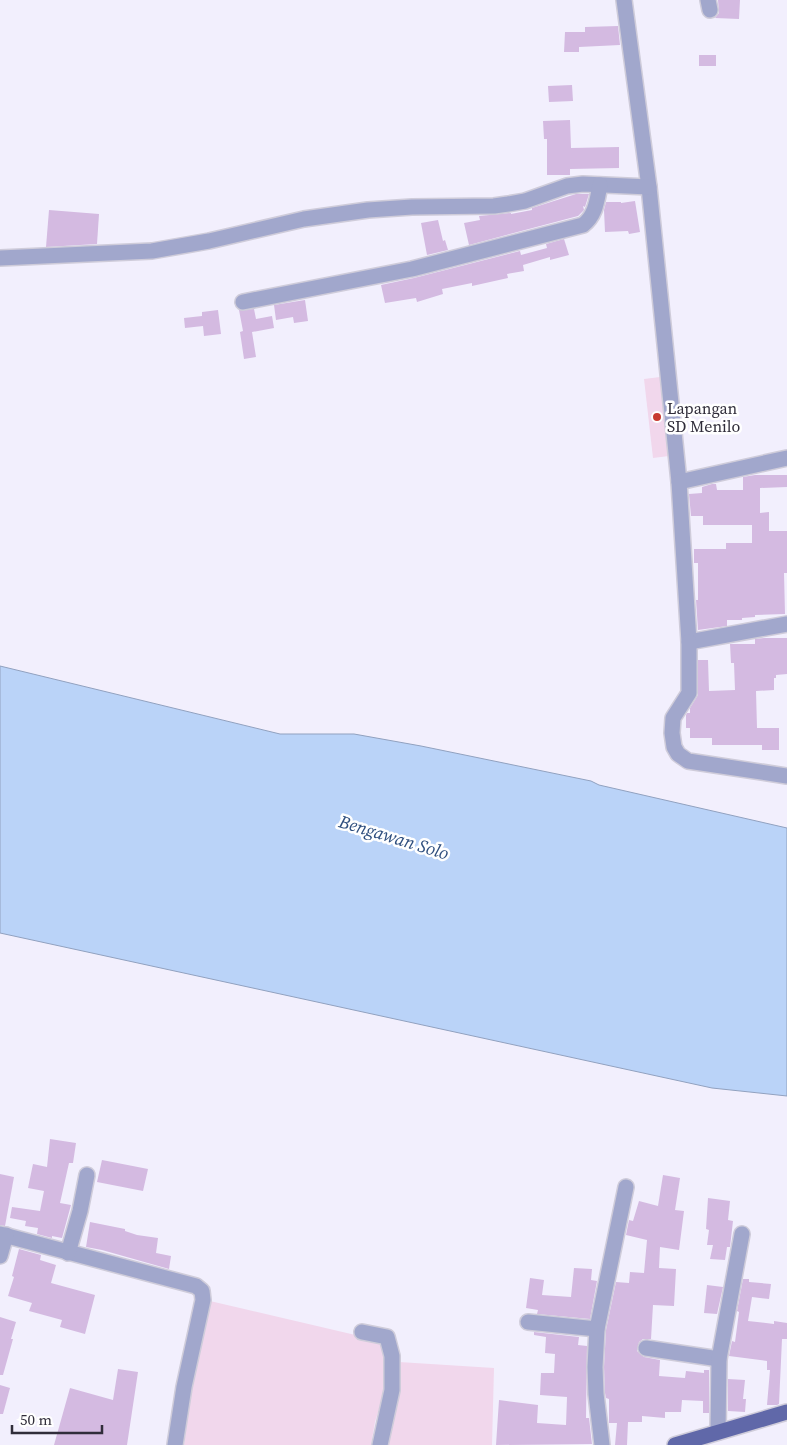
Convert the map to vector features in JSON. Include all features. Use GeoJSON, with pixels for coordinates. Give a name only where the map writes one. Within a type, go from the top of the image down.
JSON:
{"type":"FeatureCollection","features":[{"type":"Feature","properties":{"kind":"main road"},"geometry":{"type":"LineString","coordinates":[[675,1445],[787,1412]]}},
{"type":"Feature","properties":{"kind":"street"},"geometry":{"type":"LineString","coordinates":[[624,0],[648,187],[679,482],[689,642],[689,693],[674,718],[672,733],[674,747],[678,754],[688,761],[787,776]]}},
{"type":"Feature","properties":{"kind":"street"},"geometry":{"type":"LineString","coordinates":[[0,258],[152,251],[208,241],[304,219],[368,210],[412,207],[494,206],[525,201],[567,186],[583,184],[648,187]]}},
{"type":"Feature","properties":{"kind":"street"},"geometry":{"type":"LineString","coordinates":[[243,302],[412,269],[583,225],[594,214],[600,185]]}},
{"type":"Feature","properties":{"kind":"street"},"geometry":{"type":"LineString","coordinates":[[679,482],[787,458]]}},
{"type":"Feature","properties":{"kind":"street"},"geometry":{"type":"LineString","coordinates":[[689,642],[787,624]]}},
{"type":"Feature","properties":{"kind":"street"},"geometry":{"type":"LineString","coordinates":[[68,1253],[80,1211],[87,1174]]}},
{"type":"Feature","properties":{"kind":"street"},"geometry":{"type":"LineString","coordinates":[[602,1445],[594,1367],[597,1328],[626,1187]]}},
{"type":"Feature","properties":{"kind":"street"},"geometry":{"type":"LineString","coordinates":[[0,1256],[3,1234],[196,1286],[202,1291],[203,1300],[184,1387],[175,1445]]}},
{"type":"Feature","properties":{"kind":"street"},"geometry":{"type":"LineString","coordinates":[[718,1432],[719,1359],[742,1234]]}},
{"type":"Feature","properties":{"kind":"street"},"geometry":{"type":"LineString","coordinates":[[528,1322],[597,1328]]}},
{"type":"Feature","properties":{"kind":"street"},"geometry":{"type":"LineString","coordinates":[[362,1332],[387,1337],[392,1356],[392,1390],[380,1445]]}},
{"type":"Feature","properties":{"kind":"street"},"geometry":{"type":"LineString","coordinates":[[646,1348],[719,1359]]}},
{"type":"Feature","properties":{"kind":"shaded area","name":"Lapangan SD Menilo"},"geometry":{"type":"Polygon","coordinates":[[[660,377],[669,456],[653,458],[644,379],[660,377]]]}},
{"type":"Feature","properties":{"kind":"shaded area"},"geometry":{"type":"Polygon","coordinates":[[[210,1301],[381,1341],[384,1363],[384,1393],[375,1422],[371,1445],[184,1445],[191,1390],[210,1301]]]}},
{"type":"Feature","properties":{"kind":"shaded area"},"geometry":{"type":"Polygon","coordinates":[[[399,1362],[494,1368],[492,1445],[387,1445],[399,1362]]]}},
{"type":"Feature","properties":{"kind":"water","name":"Bengawan Solo"},"geometry":{"type":"Polygon","coordinates":[[[0,666],[280,734],[354,734],[421,746],[591,781],[599,785],[787,828],[787,1096],[712,1088],[0,933],[0,666]]]}},
{"type":"Feature","properties":{"kind":"building"},"geometry":{"type":"Polygon","coordinates":[[[718,0],[740,0],[739,19],[715,18],[719,13],[718,0]]]}},
{"type":"Feature","properties":{"kind":"building"},"geometry":{"type":"Polygon","coordinates":[[[618,26],[620,45],[579,47],[579,52],[564,52],[565,32],[585,32],[585,27],[618,26]]]}},
{"type":"Feature","properties":{"kind":"building"},"geometry":{"type":"Polygon","coordinates":[[[699,55],[716,55],[716,66],[699,66],[699,55]]]}},
{"type":"Feature","properties":{"kind":"building"},"geometry":{"type":"Polygon","coordinates":[[[572,85],[573,101],[549,102],[548,86],[572,85]]]}},
{"type":"Feature","properties":{"kind":"building"},"geometry":{"type":"Polygon","coordinates":[[[570,120],[571,148],[619,147],[619,168],[570,169],[570,175],[547,175],[547,139],[544,139],[543,121],[570,120]]]}},
{"type":"Feature","properties":{"kind":"building"},"geometry":{"type":"Polygon","coordinates":[[[576,194],[589,194],[585,207],[583,206],[584,210],[578,216],[469,245],[464,223],[480,220],[479,216],[511,214],[532,210],[532,208],[576,194]]]}},
{"type":"Feature","properties":{"kind":"building"},"geometry":{"type":"Polygon","coordinates":[[[635,201],[640,232],[629,234],[628,231],[605,232],[604,210],[606,202],[621,203],[635,201]]]}},
{"type":"Feature","properties":{"kind":"building"},"geometry":{"type":"Polygon","coordinates":[[[49,210],[99,214],[97,244],[46,247],[49,210]]]}},
{"type":"Feature","properties":{"kind":"building"},"geometry":{"type":"Polygon","coordinates":[[[438,220],[443,241],[445,240],[448,250],[427,255],[421,223],[438,220]]]}},
{"type":"Feature","properties":{"kind":"building"},"geometry":{"type":"Polygon","coordinates":[[[564,239],[569,255],[550,260],[550,257],[523,265],[524,271],[507,274],[508,278],[472,286],[472,283],[442,289],[443,294],[417,302],[416,298],[385,303],[381,285],[520,251],[521,255],[547,248],[546,244],[564,239]]]}},
{"type":"Feature","properties":{"kind":"building"},"geometry":{"type":"Polygon","coordinates":[[[305,300],[308,321],[294,323],[293,317],[276,320],[274,305],[305,300]]]}},
{"type":"Feature","properties":{"kind":"building"},"geometry":{"type":"Polygon","coordinates":[[[254,309],[256,319],[272,316],[274,328],[252,332],[256,357],[244,359],[240,332],[243,331],[239,310],[254,309]]]}},
{"type":"Feature","properties":{"kind":"building"},"geometry":{"type":"Polygon","coordinates":[[[218,310],[221,334],[204,336],[203,326],[185,328],[184,318],[202,316],[202,312],[218,310]]]}},
{"type":"Feature","properties":{"kind":"building"},"geometry":{"type":"Polygon","coordinates":[[[787,475],[787,487],[760,488],[760,513],[769,512],[769,531],[787,531],[787,573],[784,573],[785,614],[755,615],[755,617],[742,618],[742,620],[727,620],[727,626],[698,630],[696,600],[698,600],[698,563],[694,563],[694,549],[726,549],[726,543],[752,543],[752,525],[703,525],[703,516],[691,516],[689,494],[702,493],[702,487],[712,484],[716,484],[717,490],[743,490],[743,477],[787,475]]]}},
{"type":"Feature","properties":{"kind":"building"},"geometry":{"type":"Polygon","coordinates":[[[787,638],[787,674],[776,675],[776,678],[774,678],[774,690],[756,691],[757,728],[779,728],[779,750],[762,750],[762,745],[712,745],[712,738],[690,738],[690,728],[686,728],[686,715],[690,713],[690,708],[698,695],[698,660],[708,660],[709,691],[735,690],[734,663],[731,663],[730,644],[755,644],[755,639],[787,638]]]}},
{"type":"Feature","properties":{"kind":"building"},"geometry":{"type":"Polygon","coordinates":[[[50,1139],[76,1143],[73,1163],[69,1163],[60,1203],[71,1205],[62,1238],[52,1236],[52,1238],[37,1234],[38,1228],[25,1226],[26,1221],[10,1218],[12,1207],[40,1211],[44,1191],[28,1188],[33,1164],[47,1167],[50,1139]]]}},
{"type":"Feature","properties":{"kind":"building"},"geometry":{"type":"Polygon","coordinates":[[[102,1160],[148,1169],[143,1191],[97,1182],[102,1160]]]}},
{"type":"Feature","properties":{"kind":"building"},"geometry":{"type":"Polygon","coordinates":[[[0,1174],[14,1177],[5,1226],[0,1225],[0,1174]]]}},
{"type":"Feature","properties":{"kind":"building"},"geometry":{"type":"Polygon","coordinates":[[[663,1175],[680,1178],[675,1210],[684,1211],[679,1250],[660,1247],[659,1268],[676,1269],[674,1306],[653,1305],[651,1339],[643,1339],[639,1342],[637,1351],[644,1357],[660,1360],[659,1376],[685,1378],[686,1371],[704,1373],[704,1370],[709,1370],[709,1413],[703,1413],[703,1401],[682,1400],[681,1412],[665,1412],[665,1418],[642,1416],[642,1422],[628,1422],[627,1445],[615,1445],[617,1423],[609,1423],[609,1399],[606,1398],[605,1393],[606,1330],[616,1282],[629,1283],[630,1272],[644,1273],[647,1240],[626,1235],[629,1220],[633,1221],[639,1201],[658,1206],[663,1175]]]}},
{"type":"Feature","properties":{"kind":"building"},"geometry":{"type":"Polygon","coordinates":[[[708,1198],[730,1201],[728,1220],[733,1221],[730,1247],[727,1247],[725,1260],[710,1259],[713,1245],[707,1245],[709,1230],[706,1229],[708,1198]]]}},
{"type":"Feature","properties":{"kind":"building"},"geometry":{"type":"Polygon","coordinates":[[[90,1222],[125,1229],[125,1231],[137,1235],[158,1238],[156,1253],[171,1256],[169,1269],[86,1247],[90,1222]]]}},
{"type":"Feature","properties":{"kind":"building"},"geometry":{"type":"Polygon","coordinates":[[[19,1249],[41,1255],[40,1260],[56,1265],[51,1283],[95,1295],[85,1334],[60,1327],[62,1320],[29,1311],[32,1303],[8,1296],[14,1277],[12,1276],[19,1249]]]}},
{"type":"Feature","properties":{"kind":"building"},"geometry":{"type":"Polygon","coordinates":[[[574,1268],[592,1269],[591,1280],[597,1281],[590,1319],[537,1314],[538,1310],[526,1308],[530,1278],[544,1280],[542,1295],[571,1297],[574,1268]]]}},
{"type":"Feature","properties":{"kind":"building"},"geometry":{"type":"Polygon","coordinates":[[[743,1279],[749,1279],[749,1282],[771,1284],[769,1299],[752,1297],[748,1321],[774,1324],[774,1321],[787,1323],[787,1339],[782,1339],[779,1404],[777,1405],[767,1405],[770,1370],[767,1370],[767,1361],[729,1356],[732,1341],[735,1342],[739,1312],[737,1311],[743,1279]]]}},
{"type":"Feature","properties":{"kind":"building"},"geometry":{"type":"Polygon","coordinates":[[[707,1285],[723,1287],[717,1314],[704,1313],[707,1285]]]}},
{"type":"Feature","properties":{"kind":"building"},"geometry":{"type":"Polygon","coordinates":[[[0,1317],[16,1322],[3,1375],[0,1375],[0,1317]]]}},
{"type":"Feature","properties":{"kind":"building"},"geometry":{"type":"Polygon","coordinates":[[[534,1332],[579,1337],[578,1345],[587,1346],[586,1418],[589,1418],[592,1444],[496,1445],[499,1400],[538,1405],[537,1423],[566,1425],[567,1397],[540,1395],[541,1373],[554,1373],[555,1354],[545,1353],[546,1337],[534,1335],[534,1332]]]}},
{"type":"Feature","properties":{"kind":"building"},"geometry":{"type":"Polygon","coordinates":[[[118,1369],[138,1372],[127,1445],[54,1445],[70,1388],[113,1400],[118,1369]]]}},
{"type":"Feature","properties":{"kind":"building"},"geometry":{"type":"Polygon","coordinates":[[[728,1379],[745,1380],[743,1399],[746,1399],[745,1412],[728,1411],[728,1379]]]}},
{"type":"Feature","properties":{"kind":"building"},"geometry":{"type":"Polygon","coordinates":[[[0,1385],[10,1388],[3,1414],[0,1414],[0,1385]]]}},
{"type":"Feature","properties":{"kind":"place","name":"Lapangan SD Menilo"},"geometry":{"type":"Point","coordinates":[657,417]}}]}
